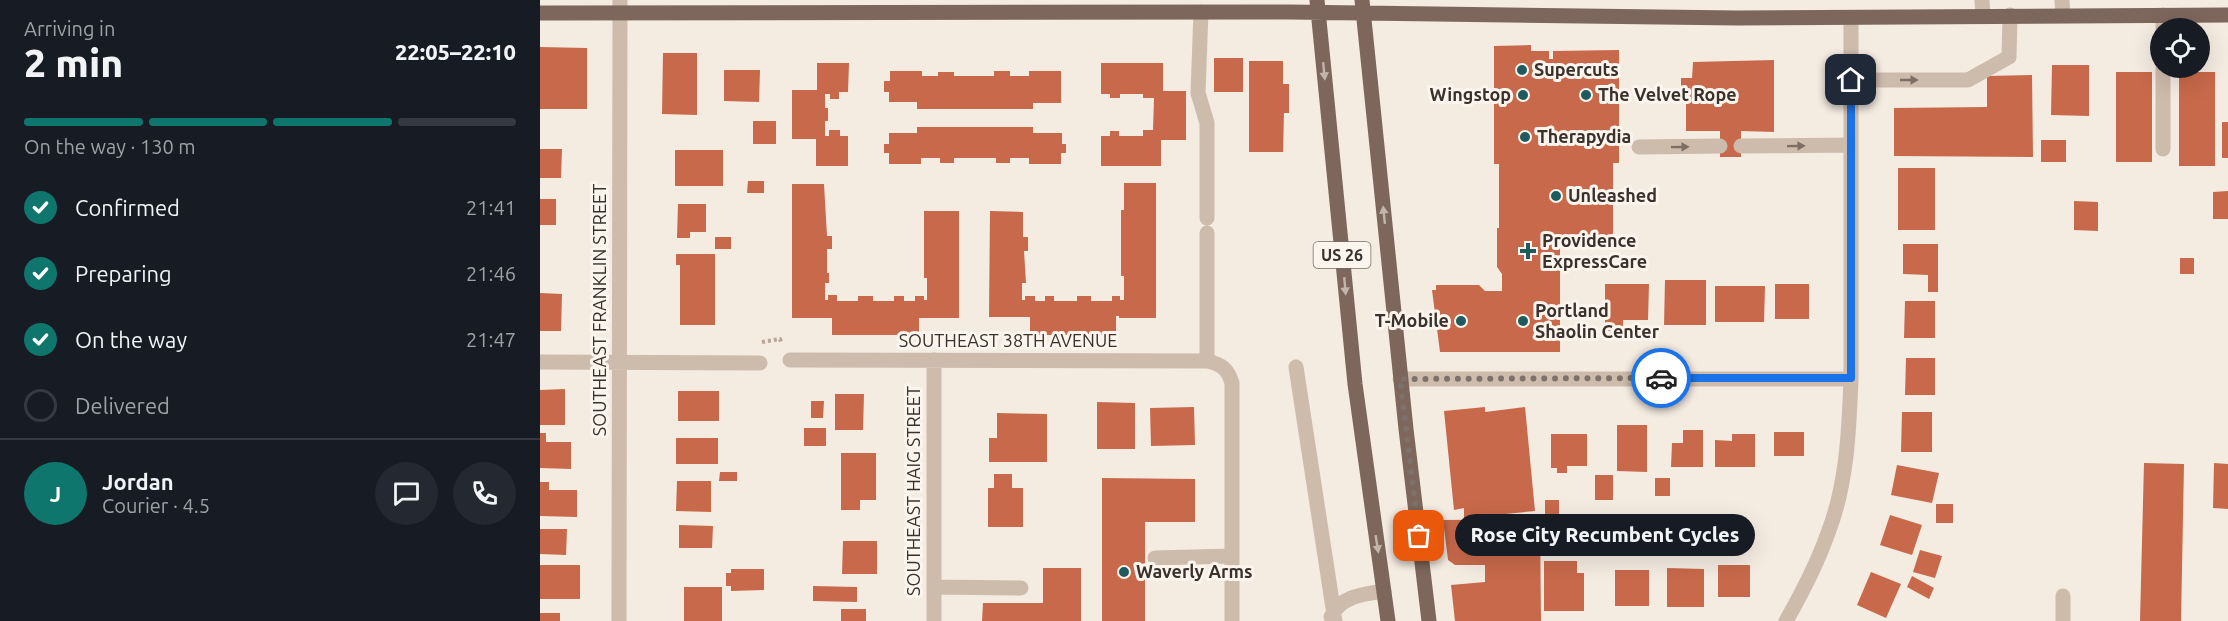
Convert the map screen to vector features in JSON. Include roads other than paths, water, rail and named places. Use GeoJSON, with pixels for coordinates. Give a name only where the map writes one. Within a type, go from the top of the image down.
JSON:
{"type":"FeatureCollection","features":[{"type":"Feature","properties":{"kind":"main road","name":"US 26"},"geometry":{"type":"LineString","coordinates":[[1318,6],[1355,384],[1388,621]]}},
{"type":"Feature","properties":{"kind":"main road"},"geometry":{"type":"LineString","coordinates":[[540,13],[620,7],[1201,12],[1363,6],[1851,18],[1982,8],[2010,15],[2062,8],[2150,20]]}},
{"type":"Feature","properties":{"kind":"main road","name":"US 26"},"geometry":{"type":"LineString","coordinates":[[1363,6],[1400,379],[1429,621]]}},
{"type":"Feature","properties":{"kind":"main road"},"geometry":{"type":"LineString","coordinates":[[2200,18],[2228,15]]}},
{"type":"Feature","properties":{"kind":"street","name":"SOUTHEAST FRANKLIN STREET"},"geometry":{"type":"LineString","coordinates":[[620,7],[620,621]]}},
{"type":"Feature","properties":{"kind":"street"},"geometry":{"type":"LineString","coordinates":[[1201,12],[1198,93],[1207,123],[1208,361]]}},
{"type":"Feature","properties":{"kind":"street"},"geometry":{"type":"LineString","coordinates":[[1851,80],[1968,80],[2010,57],[2010,15]]}},
{"type":"Feature","properties":{"kind":"street"},"geometry":{"type":"LineString","coordinates":[[1786,621],[1806,585],[1828,533],[1844,477],[1849,435],[1851,18]]}},
{"type":"Feature","properties":{"kind":"street"},"geometry":{"type":"LineString","coordinates":[[2163,78],[2163,149]]}},
{"type":"Feature","properties":{"kind":"street"},"geometry":{"type":"LineString","coordinates":[[1741,146],[1851,145]]}},
{"type":"Feature","properties":{"kind":"street"},"geometry":{"type":"LineString","coordinates":[[1640,147],[1720,146]]}},
{"type":"Feature","properties":{"kind":"street","name":"SOUTHEAST 38TH AVENUE"},"geometry":{"type":"LineString","coordinates":[[790,360],[1208,361],[1224,367],[1230,374],[1232,382],[1232,556]]}},
{"type":"Feature","properties":{"kind":"street","name":"SOUTHEAST HAIG STREET"},"geometry":{"type":"LineString","coordinates":[[934,360],[934,621]]}},
{"type":"Feature","properties":{"kind":"street"},"geometry":{"type":"LineString","coordinates":[[540,362],[759,363]]}},
{"type":"Feature","properties":{"kind":"street"},"geometry":{"type":"LineString","coordinates":[[1296,367],[1333,617]]}},
{"type":"Feature","properties":{"kind":"street"},"geometry":{"type":"LineString","coordinates":[[1400,379],[1851,378]]}},
{"type":"Feature","properties":{"kind":"street"},"geometry":{"type":"LineString","coordinates":[[1155,558],[1232,556],[1232,621]]}},
{"type":"Feature","properties":{"kind":"street"},"geometry":{"type":"LineString","coordinates":[[934,587],[1021,588]]}},
{"type":"Feature","properties":{"kind":"street"},"geometry":{"type":"LineString","coordinates":[[1333,617],[1354,595],[1384,591]]}},
{"type":"Feature","properties":{"kind":"street"},"geometry":{"type":"LineString","coordinates":[[2063,596],[2063,621]]}},
{"type":"Feature","properties":{"kind":"place","name":"Supercuts"},"geometry":{"type":"Point","coordinates":[1522,70]}},
{"type":"Feature","properties":{"kind":"place","name":"Wingstop"},"geometry":{"type":"Point","coordinates":[1523,95]}},
{"type":"Feature","properties":{"kind":"place","name":"The Velvet Rope"},"geometry":{"type":"Point","coordinates":[1586,95]}},
{"type":"Feature","properties":{"kind":"place","name":"Therapydia"},"geometry":{"type":"Point","coordinates":[1525,137]}},
{"type":"Feature","properties":{"kind":"place","name":"Unleashed"},"geometry":{"type":"Point","coordinates":[1556,196]}},
{"type":"Feature","properties":{"kind":"place","name":"Providence ExpressCare"},"geometry":{"type":"Point","coordinates":[1528,251]}},
{"type":"Feature","properties":{"kind":"place","name":"T-Mobile"},"geometry":{"type":"Point","coordinates":[1461,321]}},
{"type":"Feature","properties":{"kind":"place","name":"Portland Shaolin Center"},"geometry":{"type":"Point","coordinates":[1523,321]}},
{"type":"Feature","properties":{"kind":"place","name":"Rose City Recumbent Cycles"},"geometry":{"type":"Point","coordinates":[1419,536]}},
{"type":"Feature","properties":{"kind":"place","name":"Waverly Arms"},"geometry":{"type":"Point","coordinates":[1124,572]}}]}
